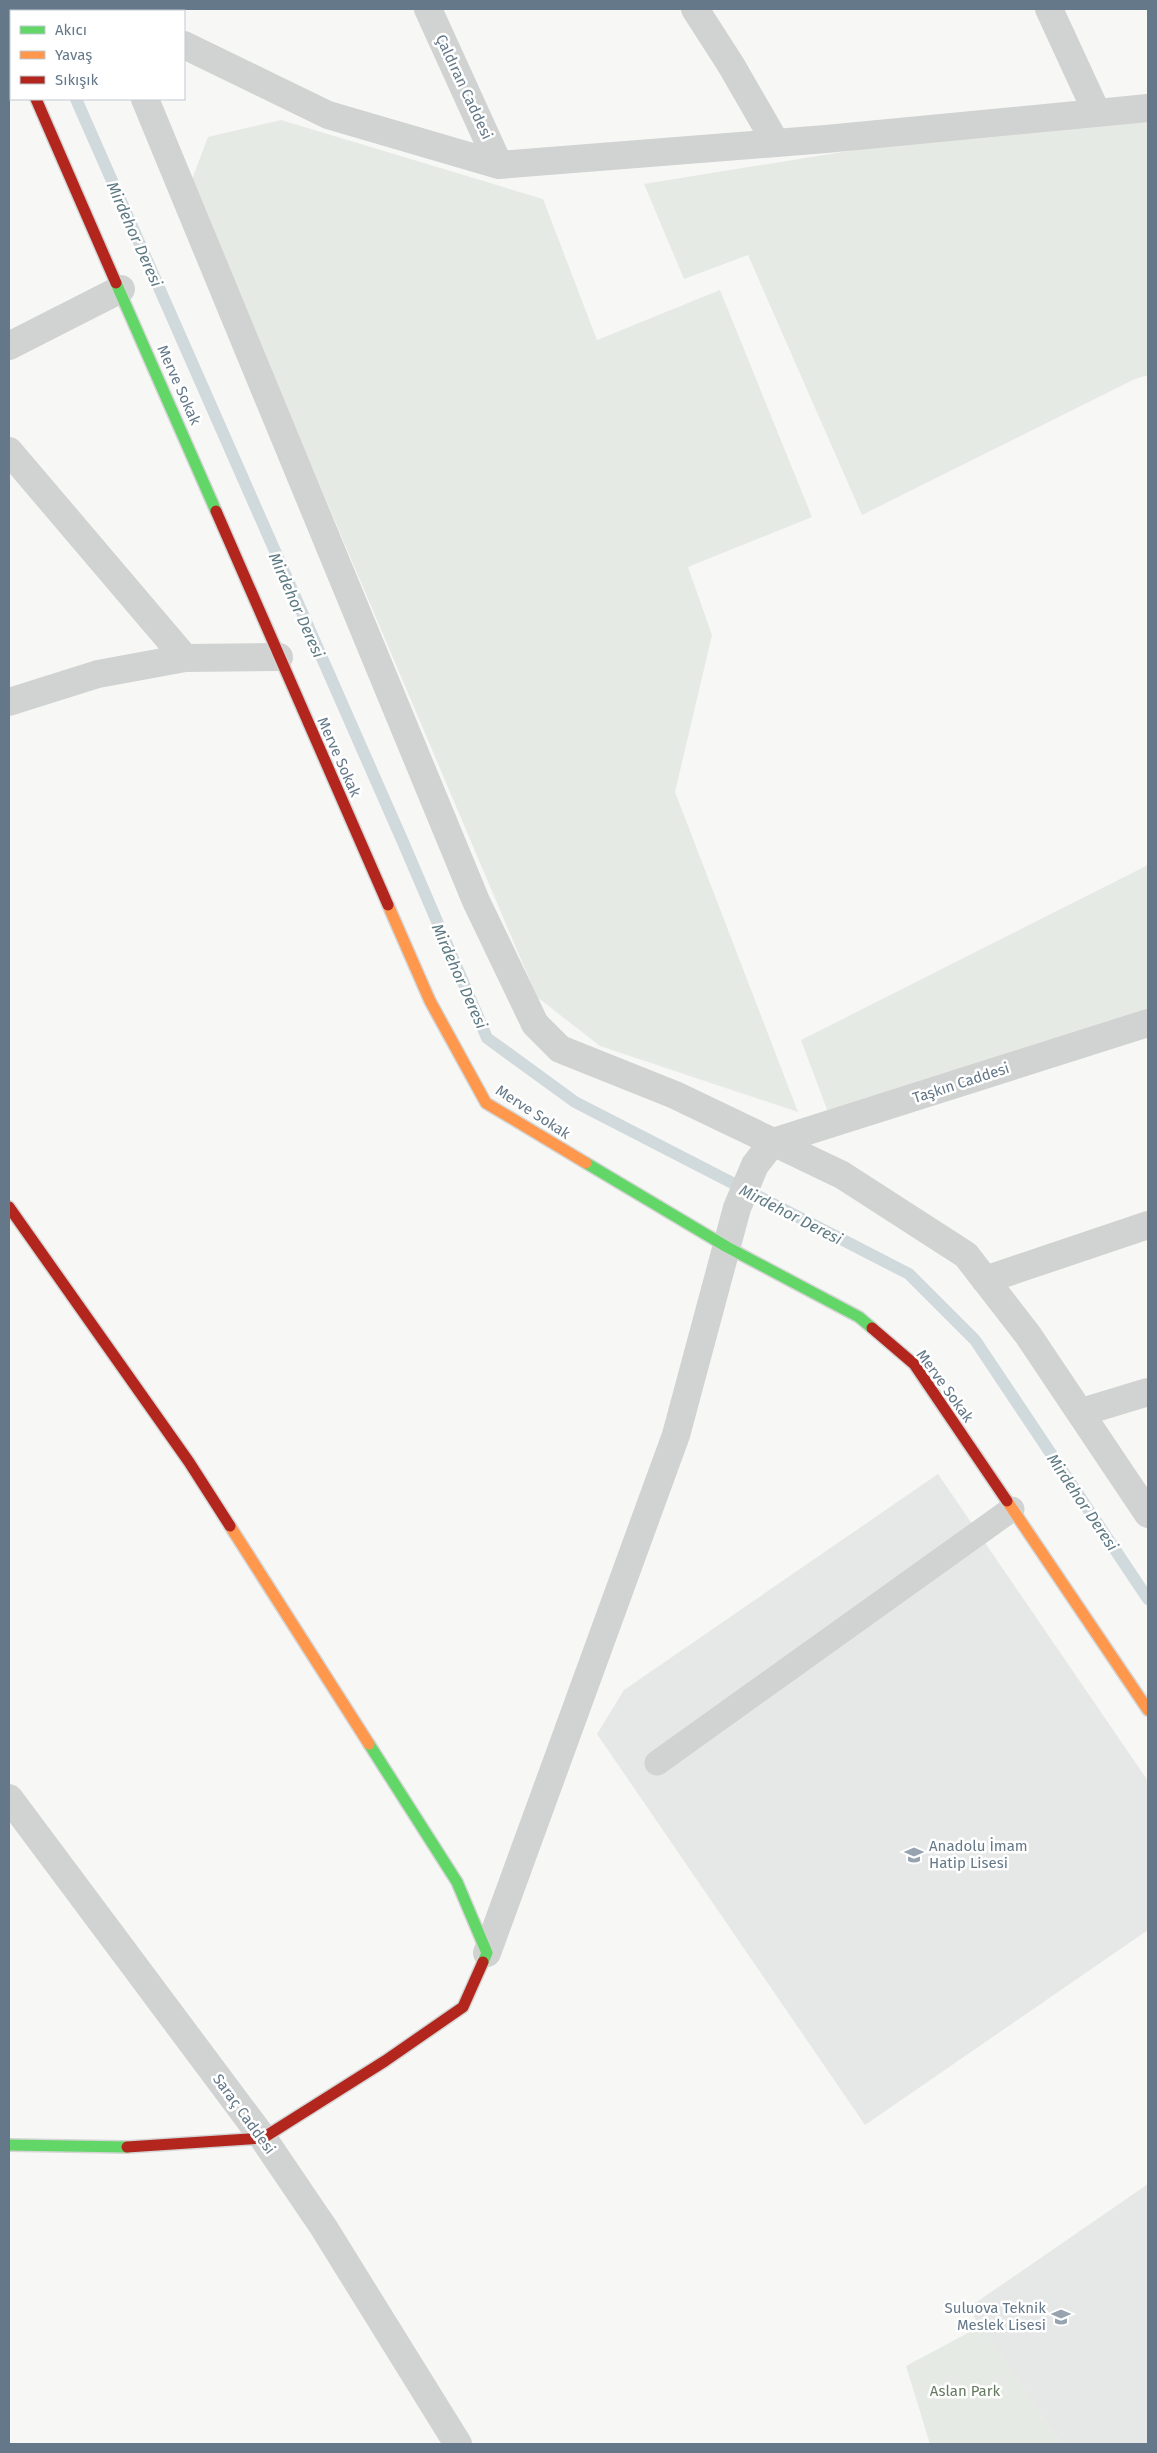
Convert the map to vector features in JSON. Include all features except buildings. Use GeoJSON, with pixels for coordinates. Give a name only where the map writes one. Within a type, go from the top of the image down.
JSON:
{"type":"FeatureCollection","features":[{"type":"Feature","properties":{"kind":"street","name":"Çaldıran Caddesi"},"geometry":{"type":"LineString","coordinates":[[428,9],[500,165]]}},
{"type":"Feature","properties":{"kind":"street"},"geometry":{"type":"LineString","coordinates":[[695,9],[731,65],[776,143]]}},
{"type":"Feature","properties":{"kind":"street"},"geometry":{"type":"LineString","coordinates":[[1049,9],[1097,113]]}},
{"type":"Feature","properties":{"kind":"street"},"geometry":{"type":"LineString","coordinates":[[185,45],[328,116],[500,165],[776,143],[1148,108]]}},
{"type":"Feature","properties":{"kind":"street","name":"Merve Sokak"},"geometry":{"type":"LineString","coordinates":[[36,100],[121,289],[279,657],[430,1000],[486,1103],[727,1247],[859,1316],[914,1364],[1148,1710]]}},
{"type":"Feature","properties":{"kind":"street"},"geometry":{"type":"LineString","coordinates":[[145,100],[476,900],[535,1024],[560,1049],[675,1095],[842,1175],[966,1255],[1028,1335],[1082,1412],[1148,1514]]}},
{"type":"Feature","properties":{"kind":"street"},"geometry":{"type":"LineString","coordinates":[[9,346],[121,289]]}},
{"type":"Feature","properties":{"kind":"street"},"geometry":{"type":"LineString","coordinates":[[9,451],[186,658]]}},
{"type":"Feature","properties":{"kind":"street"},"geometry":{"type":"LineString","coordinates":[[9,702],[98,674],[186,658],[279,657]]}},
{"type":"Feature","properties":{"kind":"street","name":"Taşkın Caddesi"},"geometry":{"type":"LineString","coordinates":[[773,1142],[1148,1023]]}},
{"type":"Feature","properties":{"kind":"street"},"geometry":{"type":"LineString","coordinates":[[9,2145],[106,2148],[263,2138],[385,2061],[463,2007],[487,1953],[676,1435],[737,1208],[755,1165],[773,1142]]}},
{"type":"Feature","properties":{"kind":"street"},"geometry":{"type":"LineString","coordinates":[[9,1207],[195,1471],[457,1882],[487,1953]]}},
{"type":"Feature","properties":{"kind":"street"},"geometry":{"type":"LineString","coordinates":[[985,1280],[1148,1225]]}},
{"type":"Feature","properties":{"kind":"street"},"geometry":{"type":"LineString","coordinates":[[1082,1412],[1148,1392]]}},
{"type":"Feature","properties":{"kind":"street","name":"Saraç Caddesi"},"geometry":{"type":"LineString","coordinates":[[9,1798],[263,2138],[324,2228],[458,2444]]}},
{"type":"Feature","properties":{"kind":"lane"},"geometry":{"type":"LineString","coordinates":[[657,1763],[1012,1509]]}},
{"type":"Feature","properties":{"kind":"shaded area","name":"Anadolu İmam Hatip Lisesi"},"geometry":{"type":"Polygon","coordinates":[[[938,1474],[1148,1781],[1148,1930],[865,2125],[597,1734],[624,1690],[938,1474]]]}},
{"type":"Feature","properties":{"kind":"shaded area","name":"Suluova Teknik Meslek Lisesi"},"geometry":{"type":"Polygon","coordinates":[[[1148,2184],[1148,2444],[1061,2444],[968,2308],[1148,2184]]]}},
{"type":"Feature","properties":{"kind":"green space"},"geometry":{"type":"Polygon","coordinates":[[[1148,105],[1148,375],[1135,379],[862,515],[748,255],[684,279],[644,184],[1058,117],[1148,105]]]}},
{"type":"Feature","properties":{"kind":"green space"},"geometry":{"type":"Polygon","coordinates":[[[281,120],[543,199],[597,340],[720,290],[812,517],[688,567],[712,635],[675,792],[798,1112],[600,1046],[537,997],[191,182],[208,137],[281,120]]]}},
{"type":"Feature","properties":{"kind":"green space"},"geometry":{"type":"Polygon","coordinates":[[[1148,865],[1148,1024],[832,1123],[801,1040],[1148,865]]]}},
{"type":"Feature","properties":{"kind":"green space","name":"Aslan Park"},"geometry":{"type":"Polygon","coordinates":[[[981,2326],[1061,2444],[930,2444],[906,2366],[981,2326]]]}},
{"type":"Feature","properties":{"kind":"waterway","name":"Mirdehor Deresi"},"geometry":{"type":"LineString","coordinates":[[76,100],[403,842],[487,1038],[575,1102],[909,1274],[975,1340],[1148,1599]]}},
{"type":"Feature","properties":{"kind":"traffic: fast"},"geometry":{"type":"LineString","coordinates":[[116,283],[216,511]]}},
{"type":"Feature","properties":{"kind":"traffic: fast"},"geometry":{"type":"LineString","coordinates":[[586,1163],[727,1247],[859,1317],[872,1328]]}},
{"type":"Feature","properties":{"kind":"traffic: fast"},"geometry":{"type":"LineString","coordinates":[[369,1744],[457,1882],[487,1953],[483,1962]]}},
{"type":"Feature","properties":{"kind":"traffic: fast"},"geometry":{"type":"LineString","coordinates":[[9,2145],[127,2147]]}},
{"type":"Feature","properties":{"kind":"traffic: slow"},"geometry":{"type":"LineString","coordinates":[[388,905],[430,1001],[486,1103],[586,1163]]}},
{"type":"Feature","properties":{"kind":"traffic: slow"},"geometry":{"type":"LineString","coordinates":[[1007,1501],[1148,1710]]}},
{"type":"Feature","properties":{"kind":"traffic: slow"},"geometry":{"type":"LineString","coordinates":[[230,1526],[369,1744]]}},
{"type":"Feature","properties":{"kind":"traffic: jam"},"geometry":{"type":"LineString","coordinates":[[36,100],[116,283]]}},
{"type":"Feature","properties":{"kind":"traffic: jam"},"geometry":{"type":"LineString","coordinates":[[216,511],[388,905]]}},
{"type":"Feature","properties":{"kind":"traffic: jam"},"geometry":{"type":"LineString","coordinates":[[9,1207],[189,1462],[230,1526]]}},
{"type":"Feature","properties":{"kind":"traffic: jam"},"geometry":{"type":"LineString","coordinates":[[872,1328],[914,1364],[1007,1501]]}},
{"type":"Feature","properties":{"kind":"traffic: jam"},"geometry":{"type":"LineString","coordinates":[[127,2147],[263,2138],[385,2061],[463,2007],[483,1962]]}},
{"type":"Feature","properties":{"kind":"place","name":"Anadolu İmam Hatip Lisesi"},"geometry":{"type":"Point","coordinates":[914,1855]}},
{"type":"Feature","properties":{"kind":"place","name":"Suluova Teknik Meslek Lisesi"},"geometry":{"type":"Point","coordinates":[1061,2317]}}]}
